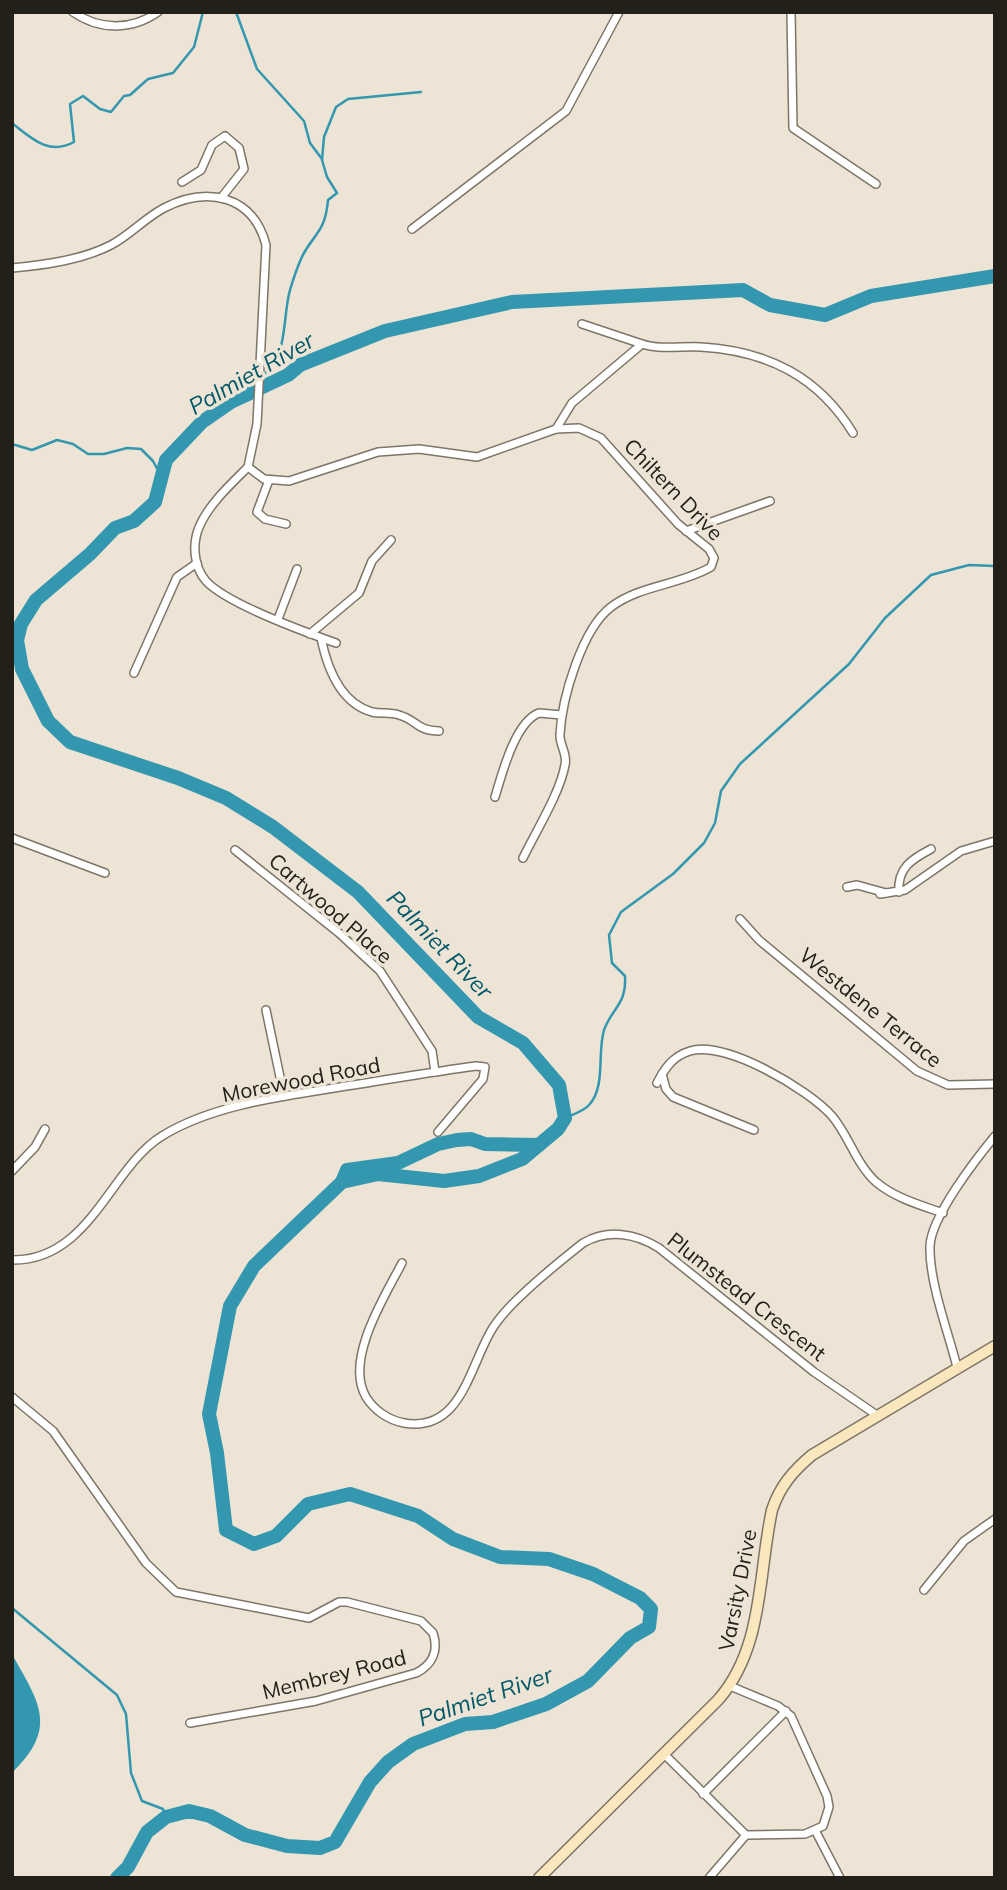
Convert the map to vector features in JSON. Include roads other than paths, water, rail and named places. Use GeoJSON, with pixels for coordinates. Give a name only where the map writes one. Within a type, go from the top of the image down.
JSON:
{"type":"FeatureCollection","features":[{"type":"Feature","properties":{"kind":"street"},"geometry":{"type":"LineString","coordinates":[[73,12],[102,25],[121,26],[146,19],[158,12]]}},
{"type":"Feature","properties":{"kind":"street"},"geometry":{"type":"LineString","coordinates":[[412,229],[566,111],[619,12]]}},
{"type":"Feature","properties":{"kind":"street"},"geometry":{"type":"LineString","coordinates":[[791,12],[793,128],[876,184]]}},
{"type":"Feature","properties":{"kind":"street"},"geometry":{"type":"LineString","coordinates":[[182,182],[201,170],[212,145],[225,136],[239,148],[244,169],[221,198]]}},
{"type":"Feature","properties":{"kind":"street"},"geometry":{"type":"LineString","coordinates":[[12,268],[92,252],[111,245],[175,203],[206,197],[221,198],[240,205],[258,222],[266,245],[257,424],[248,467],[200,524],[194,551],[197,564],[207,582],[219,591],[310,634],[336,643]]}},
{"type":"Feature","properties":{"kind":"street"},"geometry":{"type":"LineString","coordinates":[[582,324],[642,344],[729,350],[786,369],[819,389],[853,433]]}},
{"type":"Feature","properties":{"kind":"street"},"geometry":{"type":"LineString","coordinates":[[556,429],[572,403],[642,344]]}},
{"type":"Feature","properties":{"kind":"street","name":"Chiltern Drive"},"geometry":{"type":"LineString","coordinates":[[269,480],[289,481],[364,456],[396,450],[477,457],[556,429],[579,428],[601,438],[686,531],[709,549],[713,564],[696,574],[629,596],[604,612],[578,663],[562,715],[560,740],[565,766],[523,858]]}},
{"type":"Feature","properties":{"kind":"street"},"geometry":{"type":"LineString","coordinates":[[248,467],[269,480],[257,512],[265,519],[286,524]]}},
{"type":"Feature","properties":{"kind":"street"},"geometry":{"type":"LineString","coordinates":[[686,531],[770,501]]}},
{"type":"Feature","properties":{"kind":"street"},"geometry":{"type":"LineString","coordinates":[[310,634],[359,593],[372,561],[391,540]]}},
{"type":"Feature","properties":{"kind":"street"},"geometry":{"type":"LineString","coordinates":[[134,673],[177,577],[197,564]]}},
{"type":"Feature","properties":{"kind":"street"},"geometry":{"type":"LineString","coordinates":[[278,619],[297,569]]}},
{"type":"Feature","properties":{"kind":"street"},"geometry":{"type":"LineString","coordinates":[[321,638],[333,676],[356,704],[373,712],[405,717],[421,729],[439,731]]}},
{"type":"Feature","properties":{"kind":"street"},"geometry":{"type":"LineString","coordinates":[[495,797],[507,757],[531,717],[542,713],[562,715]]}},
{"type":"Feature","properties":{"kind":"street"},"geometry":{"type":"LineString","coordinates":[[12,838],[105,873]]}},
{"type":"Feature","properties":{"kind":"street"},"geometry":{"type":"LineString","coordinates":[[847,887],[857,885],[883,894],[900,892],[961,851],[995,841]]}},
{"type":"Feature","properties":{"kind":"street"},"geometry":{"type":"LineString","coordinates":[[900,892],[900,878],[908,861],[931,849]]}},
{"type":"Feature","properties":{"kind":"street","name":"Cartwood Place"},"geometry":{"type":"LineString","coordinates":[[235,850],[328,924],[380,971],[432,1051],[435,1072]]}},
{"type":"Feature","properties":{"kind":"street","name":"Westdene Terrace"},"geometry":{"type":"LineString","coordinates":[[740,919],[760,940],[917,1072],[948,1085],[995,1084]]}},
{"type":"Feature","properties":{"kind":"street"},"geometry":{"type":"LineString","coordinates":[[265,1010],[284,1096]]}},
{"type":"Feature","properties":{"kind":"street"},"geometry":{"type":"LineString","coordinates":[[657,1083],[676,1057],[691,1050],[705,1049],[729,1055],[790,1083],[832,1116],[875,1181],[909,1201],[943,1213]]}},
{"type":"Feature","properties":{"kind":"street","name":"Morewood Road"},"geometry":{"type":"LineString","coordinates":[[12,1260],[43,1255],[83,1226],[99,1210],[136,1160],[162,1135],[222,1112],[284,1096],[435,1072],[477,1066],[487,1071],[438,1132]]}},
{"type":"Feature","properties":{"kind":"street"},"geometry":{"type":"LineString","coordinates":[[662,1073],[666,1088],[673,1097],[754,1130]]}},
{"type":"Feature","properties":{"kind":"street"},"geometry":{"type":"LineString","coordinates":[[12,1171],[35,1147],[45,1129]]}},
{"type":"Feature","properties":{"kind":"street"},"geometry":{"type":"LineString","coordinates":[[957,1367],[931,1254],[934,1231],[962,1179],[995,1136]]}},
{"type":"Feature","properties":{"kind":"street","name":"Plumstead Crescent"},"geometry":{"type":"LineString","coordinates":[[402,1263],[367,1337],[359,1367],[361,1385],[367,1399],[380,1413],[399,1422],[423,1423],[451,1409],[466,1387],[488,1334],[502,1315],[583,1243],[593,1238],[618,1234],[641,1238],[659,1248],[814,1373],[878,1416]]}},
{"type":"Feature","properties":{"kind":"street","name":"Varsity Drive"},"geometry":{"type":"LineString","coordinates":[[539,1878],[730,1686],[747,1654],[770,1518],[781,1488],[812,1455],[995,1346]]}},
{"type":"Feature","properties":{"kind":"street","name":"Membrey Road"},"geometry":{"type":"LineString","coordinates":[[12,1397],[52,1430],[145,1563],[176,1592],[309,1618],[339,1602],[347,1602],[421,1621],[433,1633],[433,1657],[430,1664],[416,1672],[316,1702],[190,1724]]}},
{"type":"Feature","properties":{"kind":"street"},"geometry":{"type":"LineString","coordinates":[[924,1590],[964,1541],[995,1519]]}},
{"type":"Feature","properties":{"kind":"street"},"geometry":{"type":"LineString","coordinates":[[664,1754],[746,1835],[756,1837],[816,1832],[827,1819],[827,1796],[799,1726],[786,1711],[730,1686]]}},
{"type":"Feature","properties":{"kind":"street"},"geometry":{"type":"LineString","coordinates":[[703,1794],[786,1711]]}},
{"type":"Feature","properties":{"kind":"street"},"geometry":{"type":"LineString","coordinates":[[816,1832],[840,1878]]}},
{"type":"Feature","properties":{"kind":"street"},"geometry":{"type":"LineString","coordinates":[[709,1878],[746,1835]]}},
{"type":"Feature","properties":{"kind":"water"},"geometry":{"type":"Polygon","coordinates":[[[12,1654],[36,1701],[40,1728],[27,1757],[12,1773],[12,1654]]]}},
{"type":"Feature","properties":{"kind":"waterway"},"geometry":{"type":"LineString","coordinates":[[12,123],[33,139],[48,146],[65,146],[74,142],[70,104],[83,96],[100,109],[111,112],[124,96],[130,95],[148,79],[173,73],[194,47],[203,12]]}},
{"type":"Feature","properties":{"kind":"waterway"},"geometry":{"type":"LineString","coordinates":[[236,12],[257,69],[304,121],[310,143],[322,159]]}},
{"type":"Feature","properties":{"kind":"waterway"},"geometry":{"type":"LineString","coordinates":[[262,376],[271,368],[281,348],[290,290],[300,263],[321,227],[328,200],[337,193],[327,177],[322,160],[324,137],[336,107],[348,99],[421,92]]}},
{"type":"Feature","properties":{"kind":"waterway","name":"Palmiet River"},"geometry":{"type":"LineString","coordinates":[[117,1878],[128,1867],[147,1832],[166,1817],[189,1811],[210,1816],[245,1835],[287,1846],[320,1848],[335,1842],[370,1782],[388,1762],[413,1744],[465,1724],[493,1722],[546,1704],[588,1681],[630,1638],[649,1627],[651,1609],[640,1598],[593,1574],[549,1559],[500,1557],[453,1539],[418,1516],[350,1494],[308,1504],[276,1536],[254,1544],[226,1530],[217,1453],[209,1414],[230,1306],[254,1266],[342,1182],[378,1174],[444,1181],[479,1176],[522,1159],[558,1129],[565,1118],[559,1085],[523,1043],[478,1017],[358,892],[273,827],[226,798],[178,778],[70,742],[48,721],[22,669],[17,640],[21,624],[36,600],[90,554],[115,528],[134,521],[155,502],[166,460],[202,422],[231,402],[288,375],[300,365],[385,331],[512,302],[743,290],[770,305],[825,315],[871,296],[995,276]]}},
{"type":"Feature","properties":{"kind":"waterway"},"geometry":{"type":"LineString","coordinates":[[233,401],[238,391],[256,379]]}},
{"type":"Feature","properties":{"kind":"waterway"},"geometry":{"type":"LineString","coordinates":[[12,444],[32,450],[57,440],[73,444],[88,454],[104,454],[127,448],[141,449],[153,461],[161,476]]}},
{"type":"Feature","properties":{"kind":"waterway"},"geometry":{"type":"LineString","coordinates":[[565,1118],[589,1105],[598,1089],[604,1030],[624,993],[625,976],[612,963],[609,935],[621,912],[673,874],[704,843],[715,823],[721,791],[740,764],[849,664],[885,618],[931,575],[969,565],[995,566]]}},
{"type":"Feature","properties":{"kind":"waterway"},"geometry":{"type":"LineString","coordinates":[[342,1182],[347,1170],[398,1163],[438,1144],[457,1140],[471,1139],[485,1144],[539,1145]]}},
{"type":"Feature","properties":{"kind":"waterway"},"geometry":{"type":"LineString","coordinates":[[12,1608],[117,1695],[126,1714],[131,1773],[142,1801],[163,1809],[166,1817]]}}]}
